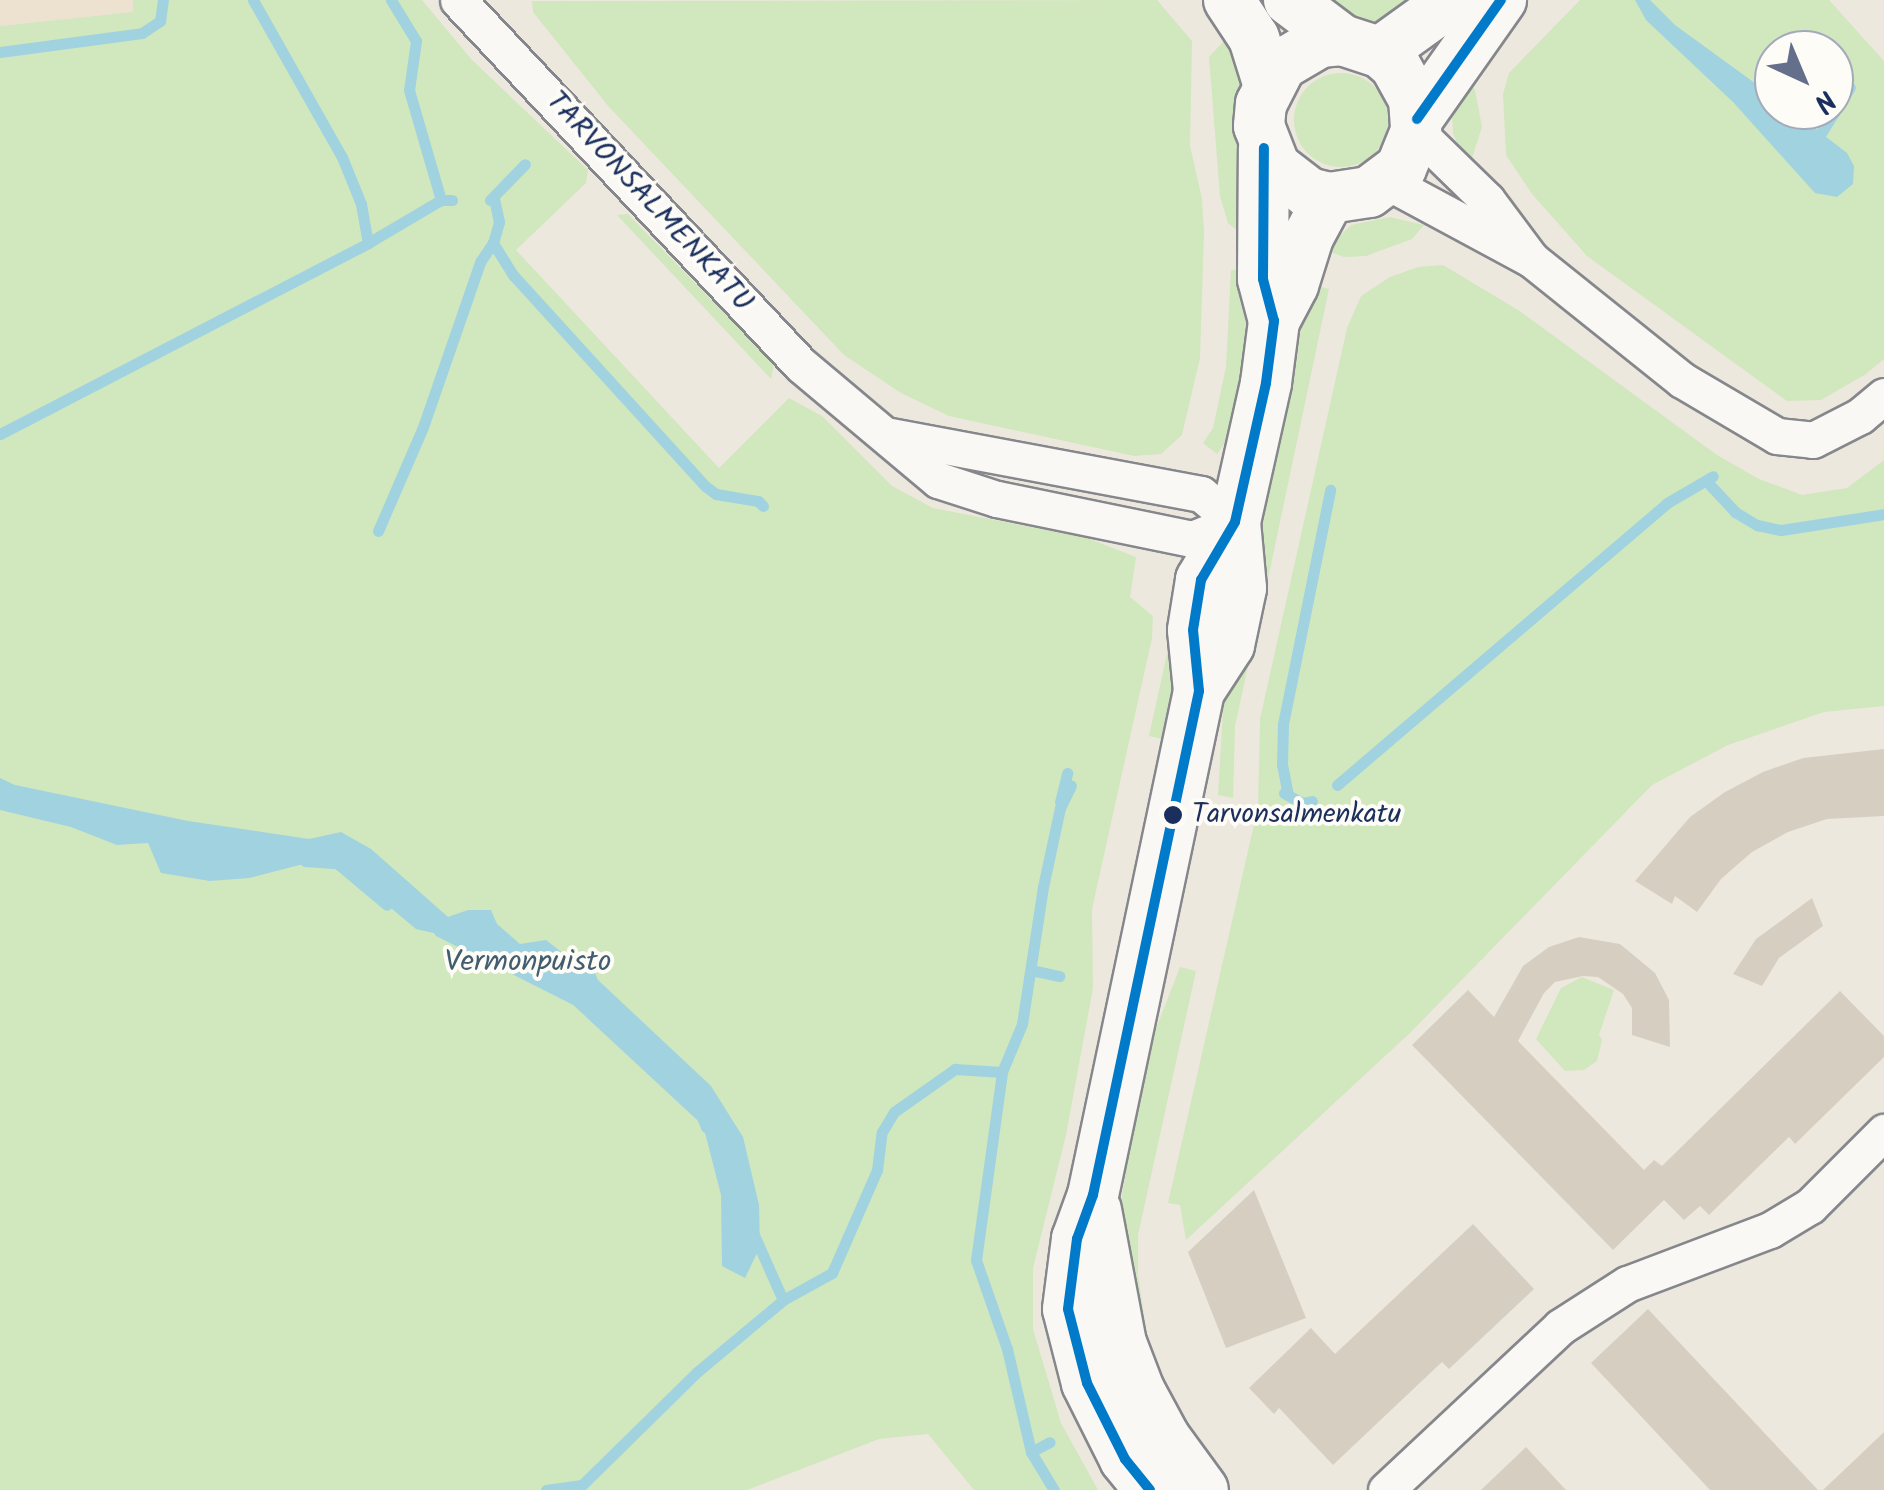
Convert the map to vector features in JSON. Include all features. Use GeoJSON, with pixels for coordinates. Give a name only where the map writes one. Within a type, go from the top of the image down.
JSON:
{"type":"FeatureCollection","features":[{"type":"Feature","properties":{"kind":"main road"},"geometry":{"type":"LineString","coordinates":[[1229,0],[1254,38],[1268,83],[1259,126],[1264,148],[1263,279],[1274,322]]}},
{"type":"Feature","properties":{"kind":"main road"},"geometry":{"type":"LineString","coordinates":[[1289,0],[1407,81],[1416,125]]}},
{"type":"Feature","properties":{"kind":"main road"},"geometry":{"type":"LineString","coordinates":[[1268,83],[1299,51],[1361,46],[1452,0]]}},
{"type":"Feature","properties":{"kind":"main road"},"geometry":{"type":"LineString","coordinates":[[1264,148],[1290,182],[1329,198],[1369,192],[1400,168],[1416,125],[1501,0]]}},
{"type":"Feature","properties":{"kind":"main road"},"geometry":{"type":"LineString","coordinates":[[1150,1490],[1125,1458],[1087,1383],[1068,1308],[1077,1240],[1093,1194],[1199,691],[1230,645],[1241,588],[1235,522],[1266,383],[1274,322],[1293,285],[1308,237],[1329,198]]}},
{"type":"Feature","properties":{"kind":"main road"},"geometry":{"type":"LineString","coordinates":[[1093,1194],[1121,1343],[1139,1390],[1165,1438],[1204,1490]]}},
{"type":"Feature","properties":{"kind":"street","name":"TARVONSALMENKATU"},"geometry":{"type":"LineString","coordinates":[[458,0],[802,365],[938,480],[964,491],[1192,539],[1235,522]]}},
{"type":"Feature","properties":{"kind":"street"},"geometry":{"type":"LineString","coordinates":[[1416,125],[1487,200],[1531,259]]}},
{"type":"Feature","properties":{"kind":"street"},"geometry":{"type":"LineString","coordinates":[[1386,181],[1531,259],[1682,380],[1760,429],[1787,440],[1812,440],[1834,432],[1884,396]]}},
{"type":"Feature","properties":{"kind":"street"},"geometry":{"type":"LineString","coordinates":[[1386,1490],[1560,1327],[1627,1284],[1770,1230],[1810,1206],[1884,1132]]}},
{"type":"Feature","properties":{"kind":"shaded area"},"geometry":{"type":"Polygon","coordinates":[[[0,0],[133,0],[134,12],[0,26],[0,0]]]}},
{"type":"Feature","properties":{"kind":"green space","name":"Vermonpuisto"},"geometry":{"type":"Polygon","coordinates":[[[133,0],[422,0],[472,60],[588,170],[586,183],[516,250],[719,468],[789,398],[822,416],[892,486],[933,508],[1087,538],[1136,557],[1130,597],[1153,616],[1152,638],[1092,909],[1093,988],[1066,1135],[1033,1268],[1033,1329],[1061,1423],[1098,1490],[974,1490],[928,1434],[879,1439],[747,1490],[0,1490],[0,26],[133,12],[133,0]]]}},
{"type":"Feature","properties":{"kind":"green space"},"geometry":{"type":"Polygon","coordinates":[[[1157,0],[1192,41],[1190,146],[1202,199],[1204,233],[1200,358],[1182,435],[1161,454],[1134,456],[949,416],[901,393],[844,355],[609,107],[533,12],[532,1],[1157,0]]]}},
{"type":"Feature","properties":{"kind":"green space"},"geometry":{"type":"Polygon","coordinates":[[[1313,0],[1408,0],[1419,13],[1372,27],[1313,0]]]}},
{"type":"Feature","properties":{"kind":"green space"},"geometry":{"type":"Polygon","coordinates":[[[1580,0],[1829,0],[1884,61],[1884,359],[1821,400],[1787,401],[1587,256],[1532,194],[1506,155],[1503,94],[1509,73],[1580,0]]]}},
{"type":"Feature","properties":{"kind":"green space"},"geometry":{"type":"Polygon","coordinates":[[[1234,30],[1245,61],[1239,232],[1228,223],[1220,196],[1209,57],[1234,30]]]}},
{"type":"Feature","properties":{"kind":"green space"},"geometry":{"type":"Polygon","coordinates":[[[1341,73],[1359,76],[1374,87],[1385,102],[1385,138],[1374,153],[1359,164],[1341,167],[1323,164],[1308,153],[1297,138],[1294,120],[1297,102],[1308,87],[1323,76],[1341,73]]]}},
{"type":"Feature","properties":{"kind":"green space"},"geometry":{"type":"Polygon","coordinates":[[[1464,76],[1475,90],[1482,127],[1469,167],[1453,134],[1452,115],[1464,76]]]}},
{"type":"Feature","properties":{"kind":"green space"},"geometry":{"type":"Polygon","coordinates":[[[628,214],[774,364],[771,379],[617,215],[628,214]]]}},
{"type":"Feature","properties":{"kind":"green space"},"geometry":{"type":"Polygon","coordinates":[[[1390,217],[1424,225],[1412,239],[1366,256],[1344,257],[1325,250],[1351,225],[1390,217]]]}},
{"type":"Feature","properties":{"kind":"green space"},"geometry":{"type":"Polygon","coordinates":[[[1443,265],[1518,310],[1717,455],[1759,479],[1802,495],[1847,488],[1884,460],[1884,706],[1824,712],[1728,745],[1652,785],[1410,1033],[1186,1240],[1180,1205],[1168,1203],[1258,807],[1260,719],[1347,328],[1361,296],[1390,277],[1418,267],[1443,265]]]}},
{"type":"Feature","properties":{"kind":"green space"},"geometry":{"type":"Polygon","coordinates":[[[1231,270],[1250,272],[1247,338],[1239,400],[1229,437],[1217,454],[1203,443],[1213,428],[1226,367],[1231,270]]]}},
{"type":"Feature","properties":{"kind":"green space"},"geometry":{"type":"Polygon","coordinates":[[[1310,284],[1329,289],[1264,598],[1249,595],[1310,284]]]}},
{"type":"Feature","properties":{"kind":"green space"},"geometry":{"type":"Polygon","coordinates":[[[1171,635],[1178,662],[1162,739],[1149,736],[1171,635]]]}},
{"type":"Feature","properties":{"kind":"green space"},"geometry":{"type":"Polygon","coordinates":[[[1238,644],[1252,648],[1235,726],[1233,798],[1218,795],[1223,710],[1238,644]]]}},
{"type":"Feature","properties":{"kind":"green space"},"geometry":{"type":"Polygon","coordinates":[[[1180,967],[1196,971],[1138,1235],[1138,1275],[1147,1335],[1167,1389],[1231,1490],[1220,1490],[1143,1369],[1120,1208],[1143,1062],[1180,967]]]}},
{"type":"Feature","properties":{"kind":"green space"},"geometry":{"type":"Polygon","coordinates":[[[1582,977],[1614,990],[1599,1035],[1602,1040],[1597,1061],[1584,1070],[1565,1071],[1536,1039],[1561,988],[1582,977]]]}},
{"type":"Feature","properties":{"kind":"water"},"geometry":{"type":"Polygon","coordinates":[[[1635,0],[1650,0],[1675,25],[1754,82],[1754,125],[1733,102],[1646,20],[1635,0]]]}},
{"type":"Feature","properties":{"kind":"water"},"geometry":{"type":"Polygon","coordinates":[[[1758,130],[1817,130],[1847,153],[1854,166],[1853,184],[1837,197],[1815,193],[1758,130]]]}},
{"type":"Feature","properties":{"kind":"water"},"geometry":{"type":"Polygon","coordinates":[[[0,778],[15,785],[188,821],[309,839],[341,832],[371,849],[448,917],[468,910],[491,910],[497,924],[520,944],[546,940],[560,951],[590,961],[598,980],[711,1086],[743,1137],[759,1205],[760,1247],[745,1278],[722,1266],[721,1195],[701,1117],[576,1000],[451,937],[416,929],[337,863],[315,861],[249,878],[210,881],[161,873],[148,843],[117,845],[71,827],[0,810],[0,778]]]}},
{"type":"Feature","properties":{"kind":"building"},"geometry":{"type":"Polygon","coordinates":[[[1884,749],[1884,816],[1827,819],[1788,832],[1752,852],[1721,879],[1697,912],[1675,896],[1672,904],[1635,881],[1690,817],[1725,792],[1763,772],[1803,758],[1884,749]]]}},
{"type":"Feature","properties":{"kind":"building"},"geometry":{"type":"Polygon","coordinates":[[[1812,898],[1823,926],[1779,958],[1762,986],[1733,974],[1756,939],[1812,898]]]}},
{"type":"Feature","properties":{"kind":"building"},"geometry":{"type":"Polygon","coordinates":[[[1579,937],[1620,944],[1655,973],[1669,1000],[1670,1047],[1632,1035],[1632,1008],[1623,994],[1598,977],[1583,976],[1555,982],[1544,993],[1518,1041],[1644,1170],[1654,1160],[1662,1166],[1840,991],[1884,1036],[1884,1057],[1795,1144],[1789,1137],[1709,1215],[1700,1206],[1684,1220],[1664,1200],[1613,1250],[1412,1045],[1468,990],[1494,1017],[1523,966],[1549,947],[1579,937]]]}},
{"type":"Feature","properties":{"kind":"building"},"geometry":{"type":"Polygon","coordinates":[[[1254,1190],[1306,1318],[1226,1348],[1188,1252],[1254,1190]]]}},
{"type":"Feature","properties":{"kind":"building"},"geometry":{"type":"Polygon","coordinates":[[[1473,1224],[1534,1289],[1449,1369],[1442,1362],[1333,1465],[1279,1408],[1274,1414],[1249,1388],[1311,1328],[1335,1354],[1473,1224]]]}},
{"type":"Feature","properties":{"kind":"building"},"geometry":{"type":"Polygon","coordinates":[[[1648,1309],[1818,1490],[1710,1490],[1591,1363],[1648,1309]]]}},
{"type":"Feature","properties":{"kind":"building"},"geometry":{"type":"Polygon","coordinates":[[[1884,1432],[1884,1490],[1823,1490],[1884,1432]]]}},
{"type":"Feature","properties":{"kind":"building"},"geometry":{"type":"Polygon","coordinates":[[[1526,1447],[1566,1490],[1481,1490],[1526,1447]]]}},
{"type":"Feature","properties":{"kind":"waterway"},"geometry":{"type":"LineString","coordinates":[[0,52],[142,33],[160,21],[163,0]]}},
{"type":"Feature","properties":{"kind":"waterway"},"geometry":{"type":"LineString","coordinates":[[253,0],[342,157],[361,204],[368,243]]}},
{"type":"Feature","properties":{"kind":"waterway"},"geometry":{"type":"LineString","coordinates":[[391,0],[416,41],[409,90],[441,200]]}},
{"type":"Feature","properties":{"kind":"waterway"},"geometry":{"type":"LineString","coordinates":[[490,200],[525,164]]}},
{"type":"Feature","properties":{"kind":"waterway"},"geometry":{"type":"LineString","coordinates":[[378,531],[423,427],[480,262],[493,243],[499,222],[494,199]]}},
{"type":"Feature","properties":{"kind":"waterway"},"geometry":{"type":"LineString","coordinates":[[0,434],[368,243],[441,200],[452,200]]}},
{"type":"Feature","properties":{"kind":"waterway"},"geometry":{"type":"LineString","coordinates":[[493,243],[514,276],[705,486],[716,494],[758,501],[763,506]]}},
{"type":"Feature","properties":{"kind":"waterway"},"geometry":{"type":"LineString","coordinates":[[1337,785],[1667,503],[1713,476]]}},
{"type":"Feature","properties":{"kind":"waterway"},"geometry":{"type":"LineString","coordinates":[[1710,485],[1735,512],[1757,525],[1781,530],[1884,514]]}},
{"type":"Feature","properties":{"kind":"waterway"},"geometry":{"type":"LineString","coordinates":[[1288,795],[1282,765],[1283,724],[1330,490]]}},
{"type":"Feature","properties":{"kind":"waterway"},"geometry":{"type":"LineString","coordinates":[[1060,802],[1067,773]]}},
{"type":"Feature","properties":{"kind":"waterway"},"geometry":{"type":"LineString","coordinates":[[1054,1490],[1031,1452],[1007,1349],[976,1260],[1002,1072],[1022,1024],[1043,887],[1060,808],[1071,785]]}},
{"type":"Feature","properties":{"kind":"waterway"},"geometry":{"type":"LineString","coordinates":[[1284,793],[1302,803],[1312,801]]}},
{"type":"Feature","properties":{"kind":"waterway"},"geometry":{"type":"LineString","coordinates":[[305,861],[337,863],[387,905]]}},
{"type":"Feature","properties":{"kind":"waterway"},"geometry":{"type":"LineString","coordinates":[[439,931],[576,1000],[702,1117],[706,1127]]}},
{"type":"Feature","properties":{"kind":"waterway"},"geometry":{"type":"LineString","coordinates":[[1031,970],[1059,976]]}},
{"type":"Feature","properties":{"kind":"waterway"},"geometry":{"type":"LineString","coordinates":[[546,1490],[582,1485],[697,1372],[783,1300],[832,1273],[877,1170],[882,1132],[894,1112],[955,1069],[1002,1072]]}},
{"type":"Feature","properties":{"kind":"waterway"},"geometry":{"type":"LineString","coordinates":[[754,1235],[783,1300]]}},
{"type":"Feature","properties":{"kind":"waterway"},"geometry":{"type":"LineString","coordinates":[[1031,1452],[1050,1442]]}},
{"type":"Feature","properties":{"kind":"transit line"},"geometry":{"type":"LineString","coordinates":[[1417,119],[1501,0]]}},
{"type":"Feature","properties":{"kind":"transit line"},"geometry":{"type":"LineString","coordinates":[[1150,1490],[1125,1459],[1087,1383],[1068,1309],[1077,1239],[1093,1195],[1199,691],[1193,630],[1201,580],[1235,522],[1266,383],[1274,321],[1263,279],[1264,148]]}},
{"type":"Feature","properties":{"kind":"place","name":"Tarvonsalmenkatu"},"geometry":{"type":"Point","coordinates":[1173,815]}}]}
